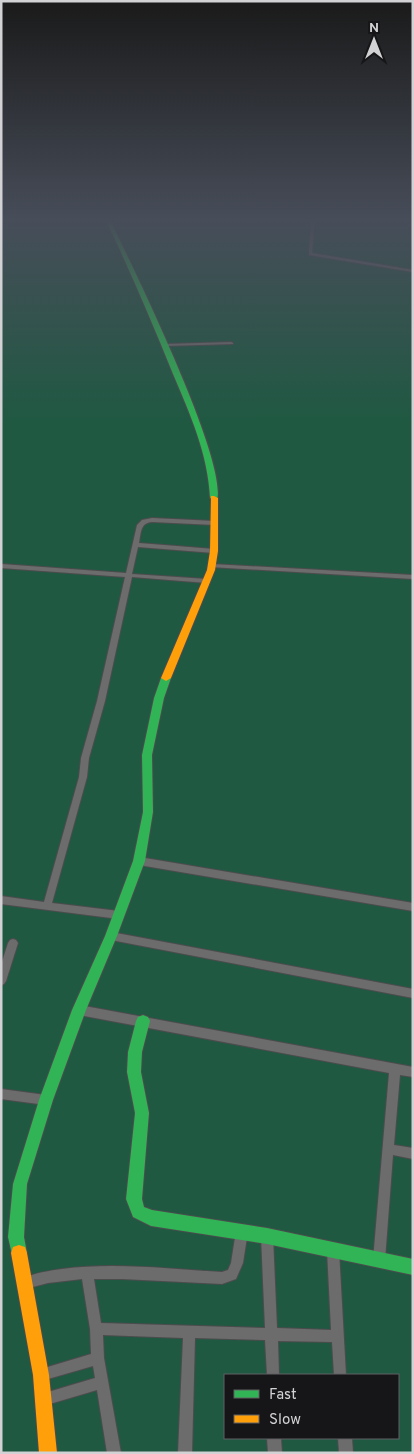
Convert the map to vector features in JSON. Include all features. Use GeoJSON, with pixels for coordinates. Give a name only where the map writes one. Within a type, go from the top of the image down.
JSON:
{"type":"FeatureCollection","features":[{"type":"Feature","properties":{"kind":"street"},"geometry":{"type":"LineString","coordinates":[[48,1453],[41,1374],[16,1238],[17,1203],[25,1165],[46,1100],[79,1010],[111,936],[139,861],[148,812],[147,755],[159,698],[172,661],[207,581],[214,551],[215,523],[212,471],[203,440],[141,288]]}},
{"type":"Feature","properties":{"kind":"street"},"geometry":{"type":"LineString","coordinates":[[165,345],[231,343]]}},
{"type":"Feature","properties":{"kind":"street"},"geometry":{"type":"LineString","coordinates":[[47,906],[83,777],[140,525],[144,521],[215,523]]}},
{"type":"Feature","properties":{"kind":"street"},"geometry":{"type":"LineString","coordinates":[[135,546],[214,551]]}},
{"type":"Feature","properties":{"kind":"street"},"geometry":{"type":"LineString","coordinates":[[1,566],[207,581]]}},
{"type":"Feature","properties":{"kind":"street"},"geometry":{"type":"LineString","coordinates":[[212,566],[413,577]]}},
{"type":"Feature","properties":{"kind":"street"},"geometry":{"type":"LineString","coordinates":[[139,861],[413,907]]}},
{"type":"Feature","properties":{"kind":"street"},"geometry":{"type":"LineString","coordinates":[[1,900],[119,915]]}},
{"type":"Feature","properties":{"kind":"street"},"geometry":{"type":"LineString","coordinates":[[111,936],[413,994]]}},
{"type":"Feature","properties":{"kind":"street"},"geometry":{"type":"LineString","coordinates":[[1,981],[13,943]]}},
{"type":"Feature","properties":{"kind":"street"},"geometry":{"type":"LineString","coordinates":[[79,1010],[413,1072]]}},
{"type":"Feature","properties":{"kind":"street"},"geometry":{"type":"LineString","coordinates":[[143,1021],[135,1052],[134,1072],[142,1113],[134,1199],[138,1212],[151,1218],[242,1231],[413,1267]]}},
{"type":"Feature","properties":{"kind":"street"},"geometry":{"type":"LineString","coordinates":[[379,1261],[395,1068]]}},
{"type":"Feature","properties":{"kind":"street"},"geometry":{"type":"LineString","coordinates":[[1,1094],[46,1100]]}},
{"type":"Feature","properties":{"kind":"street"},"geometry":{"type":"LineString","coordinates":[[388,1149],[413,1154]]}},
{"type":"Feature","properties":{"kind":"street"},"geometry":{"type":"LineString","coordinates":[[25,1283],[41,1278],[87,1273],[222,1278],[232,1275],[237,1263],[242,1231]]}},
{"type":"Feature","properties":{"kind":"street"},"geometry":{"type":"LineString","coordinates":[[267,1236],[273,1374]]}},
{"type":"Feature","properties":{"kind":"street"},"geometry":{"type":"LineString","coordinates":[[333,1250],[340,1374]]}},
{"type":"Feature","properties":{"kind":"street"},"geometry":{"type":"LineString","coordinates":[[87,1273],[96,1329],[98,1358],[114,1453]]}},
{"type":"Feature","properties":{"kind":"street"},"geometry":{"type":"LineString","coordinates":[[96,1329],[338,1336]]}},
{"type":"Feature","properties":{"kind":"street"},"geometry":{"type":"LineString","coordinates":[[185,1453],[189,1332]]}},
{"type":"Feature","properties":{"kind":"street"},"geometry":{"type":"LineString","coordinates":[[41,1374],[98,1358]]}},
{"type":"Feature","properties":{"kind":"street"},"geometry":{"type":"LineString","coordinates":[[44,1400],[102,1382]]}},
{"type":"Feature","properties":{"kind":"street"},"geometry":{"type":"LineString","coordinates":[[274,1439],[275,1453]]}},
{"type":"Feature","properties":{"kind":"street"},"geometry":{"type":"LineString","coordinates":[[345,1439],[346,1453]]}},
{"type":"Feature","properties":{"kind":"green space"},"geometry":{"type":"Polygon","coordinates":[[[1,288],[413,288],[413,1453],[1,1453],[1,288]]]}},
{"type":"Feature","properties":{"kind":"traffic: fast"},"geometry":{"type":"LineString","coordinates":[[139,288],[198,426],[211,469],[214,498]]}},
{"type":"Feature","properties":{"kind":"traffic: fast"},"geometry":{"type":"LineString","coordinates":[[19,1253],[16,1237],[20,1184],[46,1100],[79,1010],[111,936],[139,861],[148,812],[147,755],[159,698],[166,678]]}},
{"type":"Feature","properties":{"kind":"traffic: fast"},"geometry":{"type":"LineString","coordinates":[[143,1021],[135,1052],[134,1072],[142,1113],[134,1199],[138,1212],[151,1218],[267,1236],[413,1267]]}},
{"type":"Feature","properties":{"kind":"traffic: slow"},"geometry":{"type":"LineString","coordinates":[[166,678],[211,570],[214,551],[214,498]]}},
{"type":"Feature","properties":{"kind":"traffic: slow"},"geometry":{"type":"LineString","coordinates":[[19,1253],[41,1375],[48,1453]]}}]}
